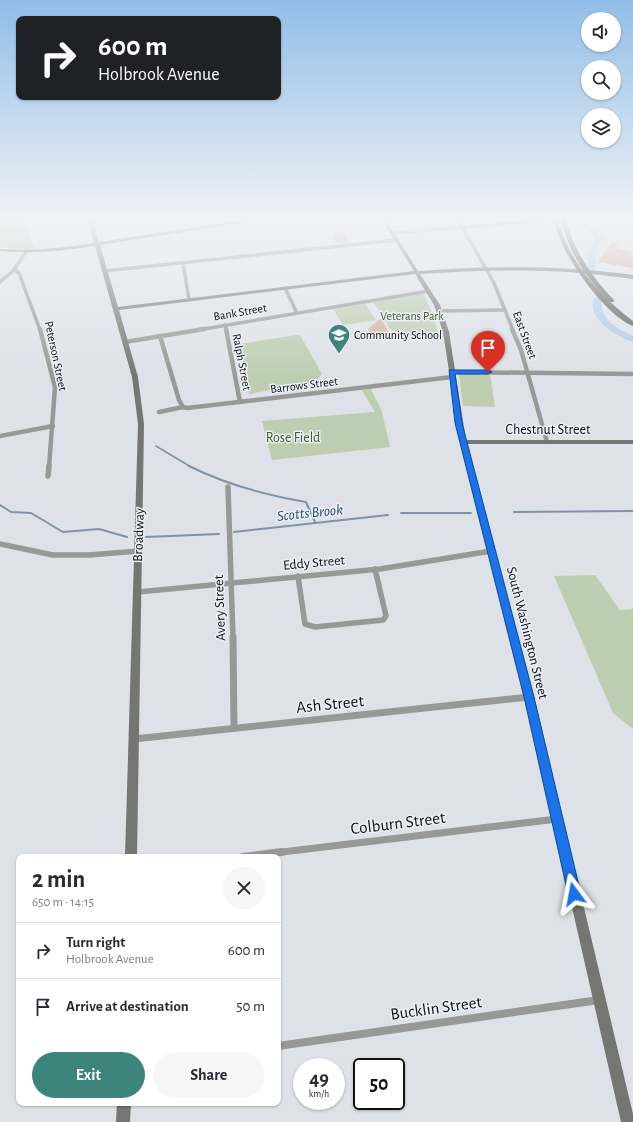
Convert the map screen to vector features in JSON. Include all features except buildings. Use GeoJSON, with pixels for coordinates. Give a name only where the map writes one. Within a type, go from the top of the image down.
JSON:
{"type":"FeatureCollection","features":[{"type":"Feature","properties":{"kind":"main road"},"geometry":{"type":"LineString","coordinates":[[579,272],[598,296],[633,324]]}},
{"type":"Feature","properties":{"kind":"main road"},"geometry":{"type":"LineString","coordinates":[[589,272],[603,292],[633,319]]}},
{"type":"Feature","properties":{"kind":"street"},"geometry":{"type":"LineString","coordinates":[[0,282],[12,272]]}},
{"type":"Feature","properties":{"kind":"street","name":"Peterson Street"},"geometry":{"type":"LineString","coordinates":[[19,272],[31,301],[50,363],[55,387],[48,476]]}},
{"type":"Feature","properties":{"kind":"street","name":"Broadway"},"geometry":{"type":"LineString","coordinates":[[104,272],[125,342],[138,394],[141,424],[131,854]]}},
{"type":"Feature","properties":{"kind":"street"},"geometry":{"type":"LineString","coordinates":[[185,272],[189,300]]}},
{"type":"Feature","properties":{"kind":"street"},"geometry":{"type":"LineString","coordinates":[[115,309],[414,272]]}},
{"type":"Feature","properties":{"kind":"street","name":"South Washington Street"},"geometry":{"type":"LineString","coordinates":[[417,272],[439,311],[446,332],[462,442],[529,697],[628,1122]]}},
{"type":"Feature","properties":{"kind":"street","name":"East Street"},"geometry":{"type":"LineString","coordinates":[[487,272],[522,350],[547,442]]}},
{"type":"Feature","properties":{"kind":"street"},"geometry":{"type":"LineString","coordinates":[[592,272],[633,277]]}},
{"type":"Feature","properties":{"kind":"street"},"geometry":{"type":"LineString","coordinates":[[285,288],[297,313]]}},
{"type":"Feature","properties":{"kind":"street","name":"Bank Street"},"geometry":{"type":"LineString","coordinates":[[125,342],[429,291]]}},
{"type":"Feature","properties":{"kind":"street"},"geometry":{"type":"LineString","coordinates":[[439,311],[505,310]]}},
{"type":"Feature","properties":{"kind":"street","name":"Ralph Street"},"geometry":{"type":"LineString","coordinates":[[225,325],[240,402]]}},
{"type":"Feature","properties":{"kind":"street"},"geometry":{"type":"LineString","coordinates":[[160,336],[179,400],[183,407]]}},
{"type":"Feature","properties":{"kind":"street","name":"Barrows Street"},"geometry":{"type":"LineString","coordinates":[[159,412],[183,407],[187,408],[240,402],[452,374],[633,374]]}},
{"type":"Feature","properties":{"kind":"street"},"geometry":{"type":"LineString","coordinates":[[0,436],[53,426]]}},
{"type":"Feature","properties":{"kind":"street","name":"Chestnut Street"},"geometry":{"type":"LineString","coordinates":[[462,442],[633,442]]}},
{"type":"Feature","properties":{"kind":"street","name":"Avery Street"},"geometry":{"type":"LineString","coordinates":[[228,487],[232,583],[234,728]]}},
{"type":"Feature","properties":{"kind":"street"},"geometry":{"type":"LineString","coordinates":[[0,544],[53,555],[89,555],[139,551]]}},
{"type":"Feature","properties":{"kind":"street","name":"Eddy Street"},"geometry":{"type":"LineString","coordinates":[[138,592],[375,569],[491,551]]}},
{"type":"Feature","properties":{"kind":"street"},"geometry":{"type":"LineString","coordinates":[[298,576],[305,624],[315,628],[383,620],[386,616],[375,569]]}},
{"type":"Feature","properties":{"kind":"street","name":"Ash Street"},"geometry":{"type":"LineString","coordinates":[[134,739],[529,697]]}},
{"type":"Feature","properties":{"kind":"street","name":"Colburn Street"},"geometry":{"type":"LineString","coordinates":[[268,854],[557,819]]}},
{"type":"Feature","properties":{"kind":"street","name":"Bucklin Street"},"geometry":{"type":"LineString","coordinates":[[281,1046],[599,1000]]}},
{"type":"Feature","properties":{"kind":"street"},"geometry":{"type":"LineString","coordinates":[[123,1122],[124,1106]]}},
{"type":"Feature","properties":{"kind":"green space","name":"Veterans Park"},"geometry":{"type":"Polygon","coordinates":[[[420,294],[424,295],[434,317],[438,333],[435,336],[403,336],[396,333],[389,328],[379,310],[372,302],[420,294]]]}},
{"type":"Feature","properties":{"kind":"green space"},"geometry":{"type":"Polygon","coordinates":[[[365,304],[376,320],[343,325],[333,309],[365,304]]]}},
{"type":"Feature","properties":{"kind":"green space"},"geometry":{"type":"Polygon","coordinates":[[[300,335],[322,374],[316,382],[249,394],[240,344],[300,335]]]}},
{"type":"Feature","properties":{"kind":"green space"},"geometry":{"type":"Polygon","coordinates":[[[460,374],[490,374],[495,407],[463,406],[460,374]]]}},
{"type":"Feature","properties":{"kind":"green space","name":"Rose Field"},"geometry":{"type":"Polygon","coordinates":[[[371,389],[382,412],[390,447],[272,460],[262,421],[375,412],[362,390],[371,389]]]}},
{"type":"Feature","properties":{"kind":"green space"},"geometry":{"type":"Polygon","coordinates":[[[595,575],[620,610],[633,609],[633,729],[613,713],[554,576],[595,575]]]}},
{"type":"Feature","properties":{"kind":"waterway"},"geometry":{"type":"LineString","coordinates":[[597,300],[600,315],[603,320],[620,333],[633,339]]}},
{"type":"Feature","properties":{"kind":"waterway"},"geometry":{"type":"LineString","coordinates":[[156,446],[191,467]]}},
{"type":"Feature","properties":{"kind":"waterway"},"geometry":{"type":"LineString","coordinates":[[191,467],[232,484],[276,496],[306,502],[315,522]]}},
{"type":"Feature","properties":{"kind":"waterway","name":"Scotts Brook"},"geometry":{"type":"LineString","coordinates":[[0,505],[11,512],[31,513],[63,532],[99,529],[127,537]]}},
{"type":"Feature","properties":{"kind":"waterway","name":"Scotts Brook"},"geometry":{"type":"LineString","coordinates":[[514,512],[633,511]]}},
{"type":"Feature","properties":{"kind":"waterway","name":"Scotts Brook"},"geometry":{"type":"LineString","coordinates":[[401,513],[471,513]]}},
{"type":"Feature","properties":{"kind":"waterway","name":"Scotts Brook"},"geometry":{"type":"LineString","coordinates":[[234,532],[388,515]]}},
{"type":"Feature","properties":{"kind":"waterway","name":"Scotts Brook"},"geometry":{"type":"LineString","coordinates":[[146,537],[219,534]]}},
{"type":"Feature","properties":{"kind":"place","name":"Community School"},"geometry":{"type":"Point","coordinates":[339,354]}},
{"type":"Feature","properties":{"kind":"route"},"geometry":{"type":"LineString","coordinates":[[488,372],[452,372],[458,423],[529,697],[574,894]]}}]}
